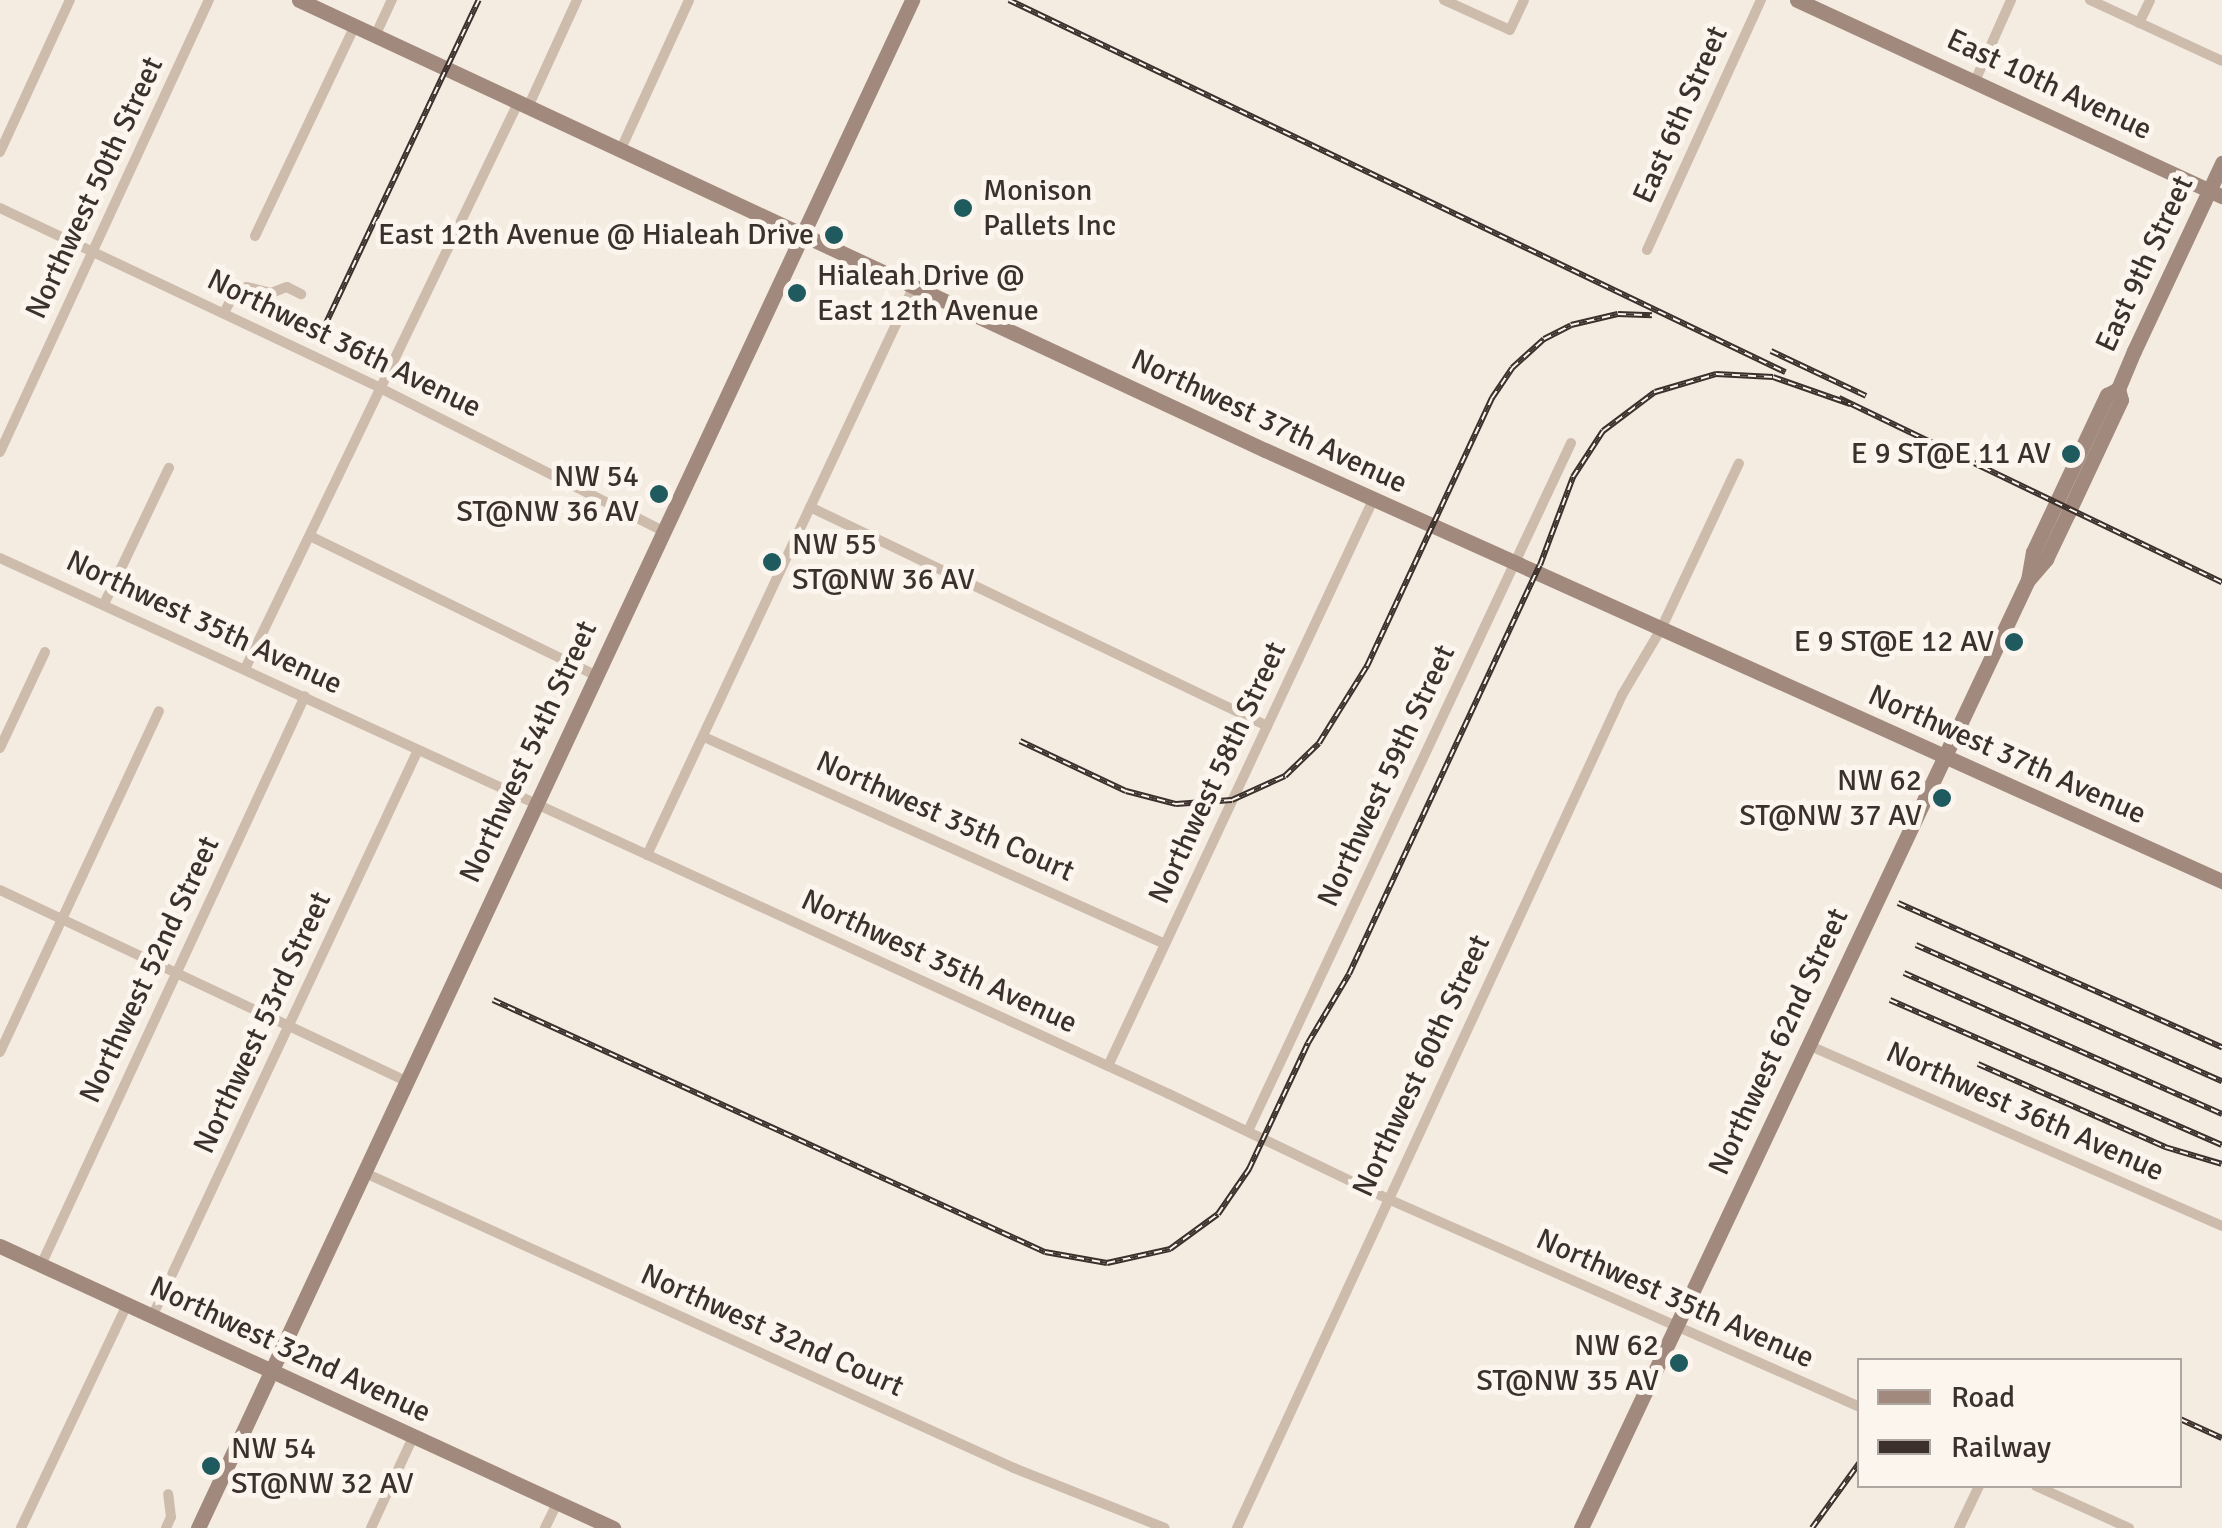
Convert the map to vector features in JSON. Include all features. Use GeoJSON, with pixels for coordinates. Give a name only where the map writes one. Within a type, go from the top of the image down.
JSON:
{"type":"FeatureCollection","features":[{"type":"Feature","properties":{"kind":"main road","name":"Northwest 37th Avenue"},"geometry":{"type":"LineString","coordinates":[[299,0],[1373,500],[2222,882]]}},
{"type":"Feature","properties":{"kind":"main road","name":"Northwest 54th Street"},"geometry":{"type":"LineString","coordinates":[[198,1528],[912,0]]}},
{"type":"Feature","properties":{"kind":"main road","name":"East 10th Avenue"},"geometry":{"type":"LineString","coordinates":[[1797,0],[2216,193]]}},
{"type":"Feature","properties":{"kind":"main road","name":"East 9th Street"},"geometry":{"type":"LineString","coordinates":[[2063,506],[2107,395],[2118,390],[2216,193],[2222,163]]}},
{"type":"Feature","properties":{"kind":"main road","name":"Northwest 62nd Street"},"geometry":{"type":"LineString","coordinates":[[1581,1528],[2028,580],[2033,552],[2063,506]]}},
{"type":"Feature","properties":{"kind":"main road","name":"Northwest 32nd Avenue"},"geometry":{"type":"LineString","coordinates":[[0,1246],[612,1528]]}},
{"type":"Feature","properties":{"kind":"street"},"geometry":{"type":"LineString","coordinates":[[0,152],[70,0]]}},
{"type":"Feature","properties":{"kind":"street","name":"Northwest 50th Street"},"geometry":{"type":"LineString","coordinates":[[0,452],[210,0]]}},
{"type":"Feature","properties":{"kind":"street"},"geometry":{"type":"LineString","coordinates":[[375,36],[392,0]]}},
{"type":"Feature","properties":{"kind":"street"},"geometry":{"type":"LineString","coordinates":[[244,668],[380,388],[577,0]]}},
{"type":"Feature","properties":{"kind":"street"},"geometry":{"type":"LineString","coordinates":[[620,151],[689,0]]}},
{"type":"Feature","properties":{"kind":"street"},"geometry":{"type":"LineString","coordinates":[[1444,0],[1510,30],[1524,0]]}},
{"type":"Feature","properties":{"kind":"street","name":"East 6th Street"},"geometry":{"type":"LineString","coordinates":[[1646,250],[1760,0]]}},
{"type":"Feature","properties":{"kind":"street"},"geometry":{"type":"LineString","coordinates":[[1975,81],[2011,0]]}},
{"type":"Feature","properties":{"kind":"street"},"geometry":{"type":"LineString","coordinates":[[2090,0],[2222,61]]}},
{"type":"Feature","properties":{"kind":"street"},"geometry":{"type":"LineString","coordinates":[[2139,23],[2150,0]]}},
{"type":"Feature","properties":{"kind":"street"},"geometry":{"type":"LineString","coordinates":[[255,236],[355,26]]}},
{"type":"Feature","properties":{"kind":"street","name":"Northwest 36th Avenue"},"geometry":{"type":"LineString","coordinates":[[0,208],[380,388],[663,531]]}},
{"type":"Feature","properties":{"kind":"street"},"geometry":{"type":"LineString","coordinates":[[224,313],[234,294],[247,288],[271,293],[287,287],[301,294]]}},
{"type":"Feature","properties":{"kind":"street"},"geometry":{"type":"LineString","coordinates":[[647,855],[913,288]]}},
{"type":"Feature","properties":{"kind":"street","name":"Northwest 59th Street"},"geometry":{"type":"LineString","coordinates":[[1248,1131],[1571,443]]}},
{"type":"Feature","properties":{"kind":"street","name":"Northwest 60th Street"},"geometry":{"type":"LineString","coordinates":[[1237,1528],[1622,695],[1660,628],[1739,462]]}},
{"type":"Feature","properties":{"kind":"street"},"geometry":{"type":"LineString","coordinates":[[104,604],[169,468]]}},
{"type":"Feature","properties":{"kind":"street","name":"Northwest 58th Street"},"geometry":{"type":"LineString","coordinates":[[1108,1066],[1373,500]]}},
{"type":"Feature","properties":{"kind":"street"},"geometry":{"type":"LineString","coordinates":[[810,506],[1267,726]]}},
{"type":"Feature","properties":{"kind":"street"},"geometry":{"type":"LineString","coordinates":[[310,536],[595,675]]}},
{"type":"Feature","properties":{"kind":"street","name":"Northwest 35th Avenue"},"geometry":{"type":"LineString","coordinates":[[0,558],[1108,1066],[1388,1199],[1857,1406]]}},
{"type":"Feature","properties":{"kind":"street"},"geometry":{"type":"LineString","coordinates":[[0,748],[45,652]]}},
{"type":"Feature","properties":{"kind":"street","name":"Northwest 52nd Street"},"geometry":{"type":"LineString","coordinates":[[42,1265],[304,696]]}},
{"type":"Feature","properties":{"kind":"street"},"geometry":{"type":"LineString","coordinates":[[0,1052],[159,710]]}},
{"type":"Feature","properties":{"kind":"street","name":"Northwest 35th Court"},"geometry":{"type":"LineString","coordinates":[[704,737],[1165,944]]}},
{"type":"Feature","properties":{"kind":"street","name":"Northwest 53rd Street"},"geometry":{"type":"LineString","coordinates":[[152,1317],[418,750]]}},
{"type":"Feature","properties":{"kind":"street"},"geometry":{"type":"LineString","coordinates":[[0,890],[405,1081]]}},
{"type":"Feature","properties":{"kind":"street","name":"Northwest 36th Avenue"},"geometry":{"type":"LineString","coordinates":[[1808,1044],[2222,1226]]}},
{"type":"Feature","properties":{"kind":"street","name":"Northwest 32nd Court"},"geometry":{"type":"LineString","coordinates":[[362,1171],[1014,1468],[1165,1528]]}},
{"type":"Feature","properties":{"kind":"street"},"geometry":{"type":"LineString","coordinates":[[21,1528],[127,1305]]}},
{"type":"Feature","properties":{"kind":"street"},"geometry":{"type":"LineString","coordinates":[[371,1528],[413,1437]]}},
{"type":"Feature","properties":{"kind":"street"},"geometry":{"type":"LineString","coordinates":[[1959,1528],[1977,1488]]}},
{"type":"Feature","properties":{"kind":"street"},"geometry":{"type":"LineString","coordinates":[[2040,1488],[2129,1528]]}},
{"type":"Feature","properties":{"kind":"street"},"geometry":{"type":"LineString","coordinates":[[166,1528],[171,1518],[168,1494]]}},
{"type":"Feature","properties":{"kind":"street"},"geometry":{"type":"LineString","coordinates":[[545,1528],[557,1503]]}},
{"type":"Feature","properties":{"kind":"railway"},"geometry":{"type":"LineString","coordinates":[[318,340],[479,0]]}},
{"type":"Feature","properties":{"kind":"railway"},"geometry":{"type":"LineString","coordinates":[[1009,0],[1785,372]]}},
{"type":"Feature","properties":{"kind":"railway"},"geometry":{"type":"LineString","coordinates":[[1020,741],[1126,791],[1176,804],[1232,800],[1285,776],[1319,743],[1367,666],[1492,398],[1512,368],[1544,339],[1571,325],[1618,314],[1652,315]]}},
{"type":"Feature","properties":{"kind":"railway"},"geometry":{"type":"LineString","coordinates":[[1771,351],[1866,396]]}},
{"type":"Feature","properties":{"kind":"railway"},"geometry":{"type":"LineString","coordinates":[[493,1000],[1045,1252],[1107,1263],[1170,1249],[1218,1214],[1249,1169],[1308,1043],[1349,974],[1540,565],[1573,477],[1603,431],[1655,392],[1716,374],[1773,377],[1850,404]]}},
{"type":"Feature","properties":{"kind":"railway"},"geometry":{"type":"LineString","coordinates":[[1839,398],[2222,582]]}},
{"type":"Feature","properties":{"kind":"railway"},"geometry":{"type":"LineString","coordinates":[[1898,903],[2222,1047]]}},
{"type":"Feature","properties":{"kind":"railway"},"geometry":{"type":"LineString","coordinates":[[1916,945],[2222,1081]]}},
{"type":"Feature","properties":{"kind":"railway"},"geometry":{"type":"LineString","coordinates":[[1904,973],[2222,1114]]}},
{"type":"Feature","properties":{"kind":"railway"},"geometry":{"type":"LineString","coordinates":[[1890,1000],[2222,1145]]}},
{"type":"Feature","properties":{"kind":"railway"},"geometry":{"type":"LineString","coordinates":[[1978,1064],[2165,1147],[2222,1164]]}},
{"type":"Feature","properties":{"kind":"railway"},"geometry":{"type":"LineString","coordinates":[[2182,1420],[2222,1438]]}},
{"type":"Feature","properties":{"kind":"railway"},"geometry":{"type":"LineString","coordinates":[[1812,1528],[1857,1466]]}},
{"type":"Feature","properties":{"kind":"place","name":"Monison Pallets Inc"},"geometry":{"type":"Point","coordinates":[963,208]}},
{"type":"Feature","properties":{"kind":"place","name":"East 12th Avenue @ Hialeah Drive"},"geometry":{"type":"Point","coordinates":[834,235]}},
{"type":"Feature","properties":{"kind":"place","name":"Hialeah Drive @ East 12th Avenue"},"geometry":{"type":"Point","coordinates":[797,293]}},
{"type":"Feature","properties":{"kind":"place","name":"E 9 ST@E 11 AV"},"geometry":{"type":"Point","coordinates":[2071,454]}},
{"type":"Feature","properties":{"kind":"place","name":"NW 54 ST@NW 36 AV"},"geometry":{"type":"Point","coordinates":[659,494]}},
{"type":"Feature","properties":{"kind":"place","name":"NW 55 ST@NW 36 AV"},"geometry":{"type":"Point","coordinates":[772,562]}},
{"type":"Feature","properties":{"kind":"place","name":"E 9 ST@E 12 AV"},"geometry":{"type":"Point","coordinates":[2014,642]}},
{"type":"Feature","properties":{"kind":"place","name":"NW 62 ST@NW 37 AV"},"geometry":{"type":"Point","coordinates":[1942,798]}},
{"type":"Feature","properties":{"kind":"place","name":"NW 62 ST@NW 35 AV"},"geometry":{"type":"Point","coordinates":[1679,1363]}},
{"type":"Feature","properties":{"kind":"place","name":"NW 54 ST@NW 32 AV"},"geometry":{"type":"Point","coordinates":[211,1466]}}]}
